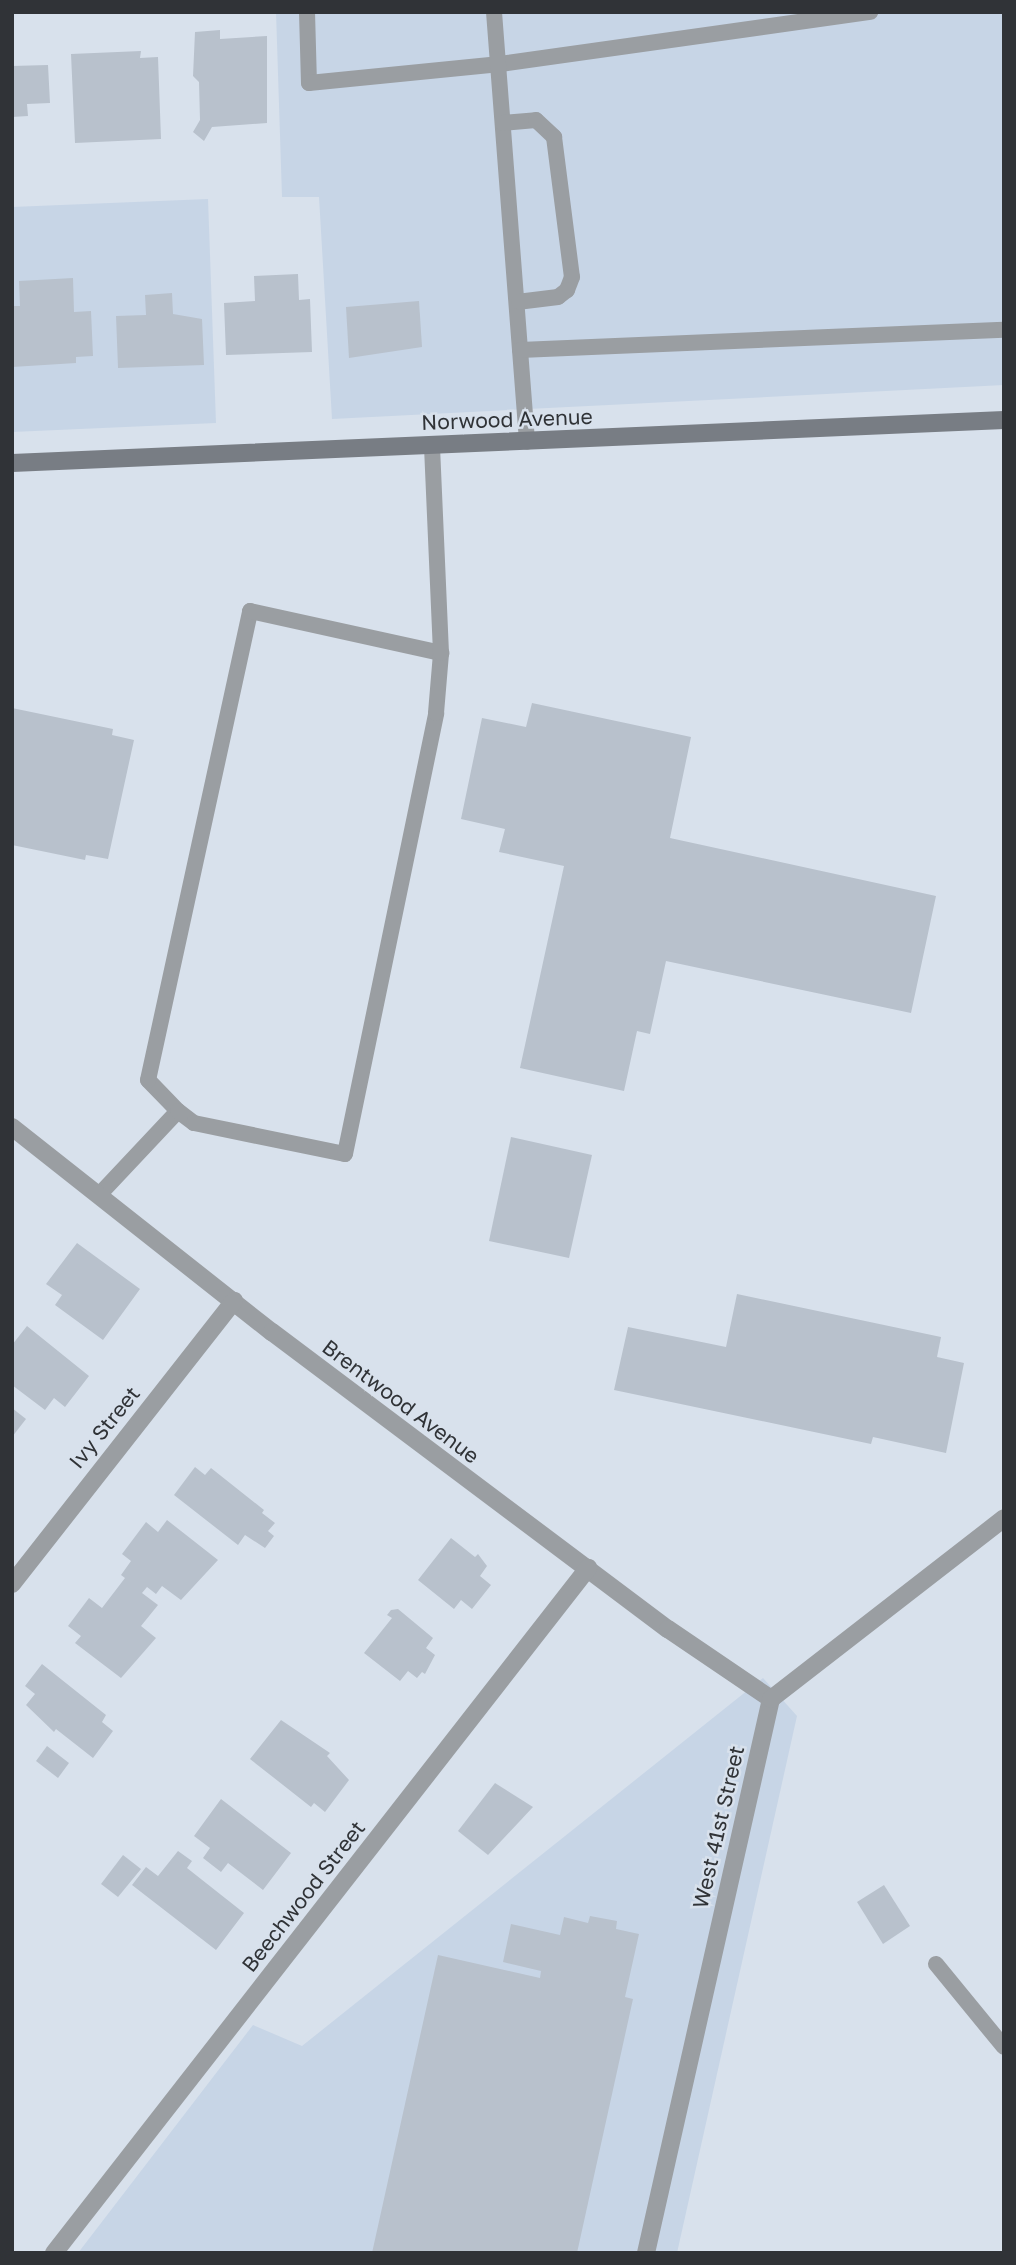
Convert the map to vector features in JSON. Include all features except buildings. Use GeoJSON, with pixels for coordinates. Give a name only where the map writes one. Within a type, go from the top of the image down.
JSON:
{"type":"FeatureCollection","features":[{"type":"Feature","properties":{"kind":"main road","name":"Norwood Avenue"},"geometry":{"type":"LineString","coordinates":[[12,463],[1004,420]]}},
{"type":"Feature","properties":{"kind":"street","name":"Brentwood Avenue"},"geometry":{"type":"LineString","coordinates":[[12,1127],[234,1301],[668,1629],[771,1699]]}},
{"type":"Feature","properties":{"kind":"street","name":"Ivy Street"},"geometry":{"type":"LineString","coordinates":[[12,1584],[234,1301]]}},
{"type":"Feature","properties":{"kind":"street"},"geometry":{"type":"LineString","coordinates":[[771,1699],[1004,1518]]}},
{"type":"Feature","properties":{"kind":"street","name":"Beechwood Street"},"geometry":{"type":"LineString","coordinates":[[54,2253],[589,1568]]}},
{"type":"Feature","properties":{"kind":"street","name":"West 41st Street"},"geometry":{"type":"LineString","coordinates":[[646,2253],[771,1699]]}},
{"type":"Feature","properties":{"kind":"lane"},"geometry":{"type":"LineString","coordinates":[[307,12],[309,83],[500,64],[870,12]]}},
{"type":"Feature","properties":{"kind":"lane"},"geometry":{"type":"LineString","coordinates":[[494,12],[519,302],[527,442]]}},
{"type":"Feature","properties":{"kind":"lane"},"geometry":{"type":"LineString","coordinates":[[503,123],[536,120],[554,137],[572,276],[567,290],[558,297],[519,302]]}},
{"type":"Feature","properties":{"kind":"lane"},"geometry":{"type":"LineString","coordinates":[[520,350],[1004,330]]}},
{"type":"Feature","properties":{"kind":"lane"},"geometry":{"type":"LineString","coordinates":[[432,445],[441,653],[436,713],[345,1154],[194,1123],[178,1111],[148,1080],[250,611],[441,653]]}},
{"type":"Feature","properties":{"kind":"lane"},"geometry":{"type":"LineString","coordinates":[[99,1195],[178,1111]]}},
{"type":"Feature","properties":{"kind":"lane"},"geometry":{"type":"LineString","coordinates":[[936,1964],[1004,2047]]}},
{"type":"Feature","properties":{"kind":"shaded area"},"geometry":{"type":"Polygon","coordinates":[[[276,12],[1004,12],[1004,385],[332,419],[319,197],[282,197],[276,12]]]}},
{"type":"Feature","properties":{"kind":"shaded area"},"geometry":{"type":"Polygon","coordinates":[[[208,199],[216,423],[12,432],[12,207],[208,199]]]}},
{"type":"Feature","properties":{"kind":"shaded area"},"geometry":{"type":"Polygon","coordinates":[[[763,1678],[797,1716],[677,2253],[78,2253],[253,2025],[302,2046],[763,1678]]]}}]}
